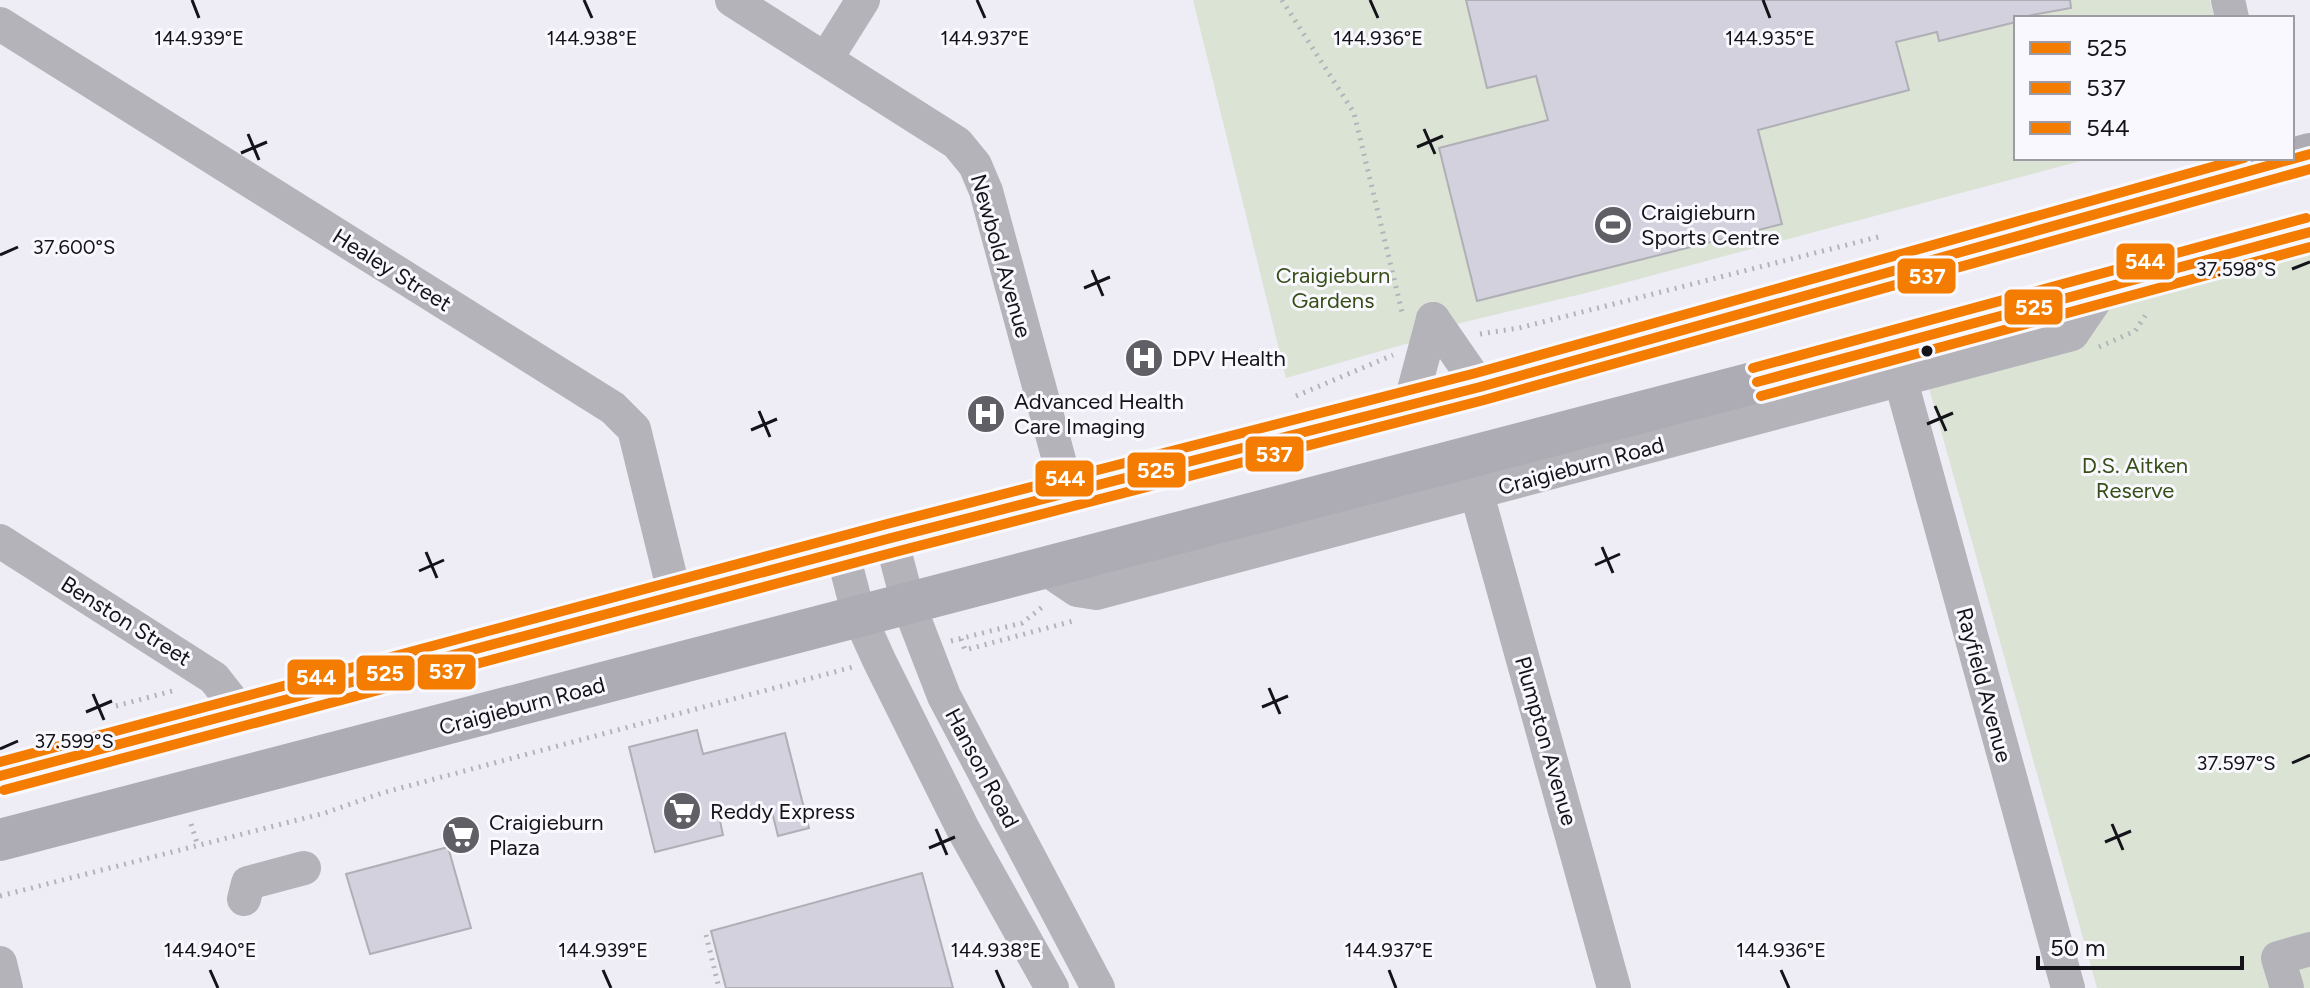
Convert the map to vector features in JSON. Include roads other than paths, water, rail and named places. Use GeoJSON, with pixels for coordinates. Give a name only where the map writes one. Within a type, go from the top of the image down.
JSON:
{"type":"FeatureCollection","features":[{"type":"Feature","properties":{"kind":"main road"},"geometry":{"type":"LineString","coordinates":[[0,776],[238,715],[891,538],[1480,387],[2269,162]]}},
{"type":"Feature","properties":{"kind":"main road","name":"Craigieburn Road"},"geometry":{"type":"LineString","coordinates":[[0,840],[908,603],[1057,576],[2310,232]]}},
{"type":"Feature","properties":{"kind":"street","name":"Newbold Avenue"},"geometry":{"type":"LineString","coordinates":[[732,0],[957,143],[975,165],[986,191],[1068,493]]}},
{"type":"Feature","properties":{"kind":"street"},"geometry":{"type":"LineString","coordinates":[[826,59],[863,0]]}},
{"type":"Feature","properties":{"kind":"street","name":"Healey Street"},"geometry":{"type":"LineString","coordinates":[[0,24],[613,408],[634,429],[638,440],[675,596]]}},
{"type":"Feature","properties":{"kind":"street","name":"Craigieburn Road"},"geometry":{"type":"LineString","coordinates":[[1057,576],[1088,593],[1105,591],[1901,381],[2072,334],[2102,290]]}},
{"type":"Feature","properties":{"kind":"street"},"geometry":{"type":"LineString","coordinates":[[1410,405],[1428,345],[1480,387]]}},
{"type":"Feature","properties":{"kind":"street","name":"Rayfield Avenue"},"geometry":{"type":"LineString","coordinates":[[1901,381],[2068,988]]}},
{"type":"Feature","properties":{"kind":"street","name":"Plumpton Avenue"},"geometry":{"type":"LineString","coordinates":[[1477,494],[1614,988]]}},
{"type":"Feature","properties":{"kind":"street","name":"Hanson Road"},"geometry":{"type":"LineString","coordinates":[[891,538],[924,649],[965,738],[1098,988]]}},
{"type":"Feature","properties":{"kind":"street","name":"Benston Street"},"geometry":{"type":"LineString","coordinates":[[0,541],[214,678],[232,701],[238,715]]}},
{"type":"Feature","properties":{"kind":"street","name":"Hanson Road"},"geometry":{"type":"LineString","coordinates":[[842,551],[859,616],[879,660],[963,829],[1052,988]]}},
{"type":"Feature","properties":{"kind":"street"},"geometry":{"type":"LineString","coordinates":[[244,899],[248,883],[304,868]]}},
{"type":"Feature","properties":{"kind":"street"},"geometry":{"type":"LineString","coordinates":[[2287,988],[2278,958],[2310,949]]}},
{"type":"Feature","properties":{"kind":"street"},"geometry":{"type":"LineString","coordinates":[[0,963],[6,988]]}},
{"type":"Feature","properties":{"kind":"place","name":"Craigieburn Sports Centre"},"geometry":{"type":"Point","coordinates":[1613,225]}},
{"type":"Feature","properties":{"kind":"place","name":"DPV Health"},"geometry":{"type":"Point","coordinates":[1144,358]}},
{"type":"Feature","properties":{"kind":"place","name":"Advanced Health Care Imaging"},"geometry":{"type":"Point","coordinates":[986,414]}},
{"type":"Feature","properties":{"kind":"place","name":"Reddy Express"},"geometry":{"type":"Point","coordinates":[682,811]}},
{"type":"Feature","properties":{"kind":"place","name":"Craigieburn Plaza"},"geometry":{"type":"Point","coordinates":[461,835]}},
{"type":"Feature","properties":{"kind":"park label","name":"Craigieburn Gardens"},"geometry":{"type":"Point","coordinates":[1333,288]}},
{"type":"Feature","properties":{"kind":"park label","name":"D.S. Aitken Reserve"},"geometry":{"type":"Point","coordinates":[2135,478]}}]}
